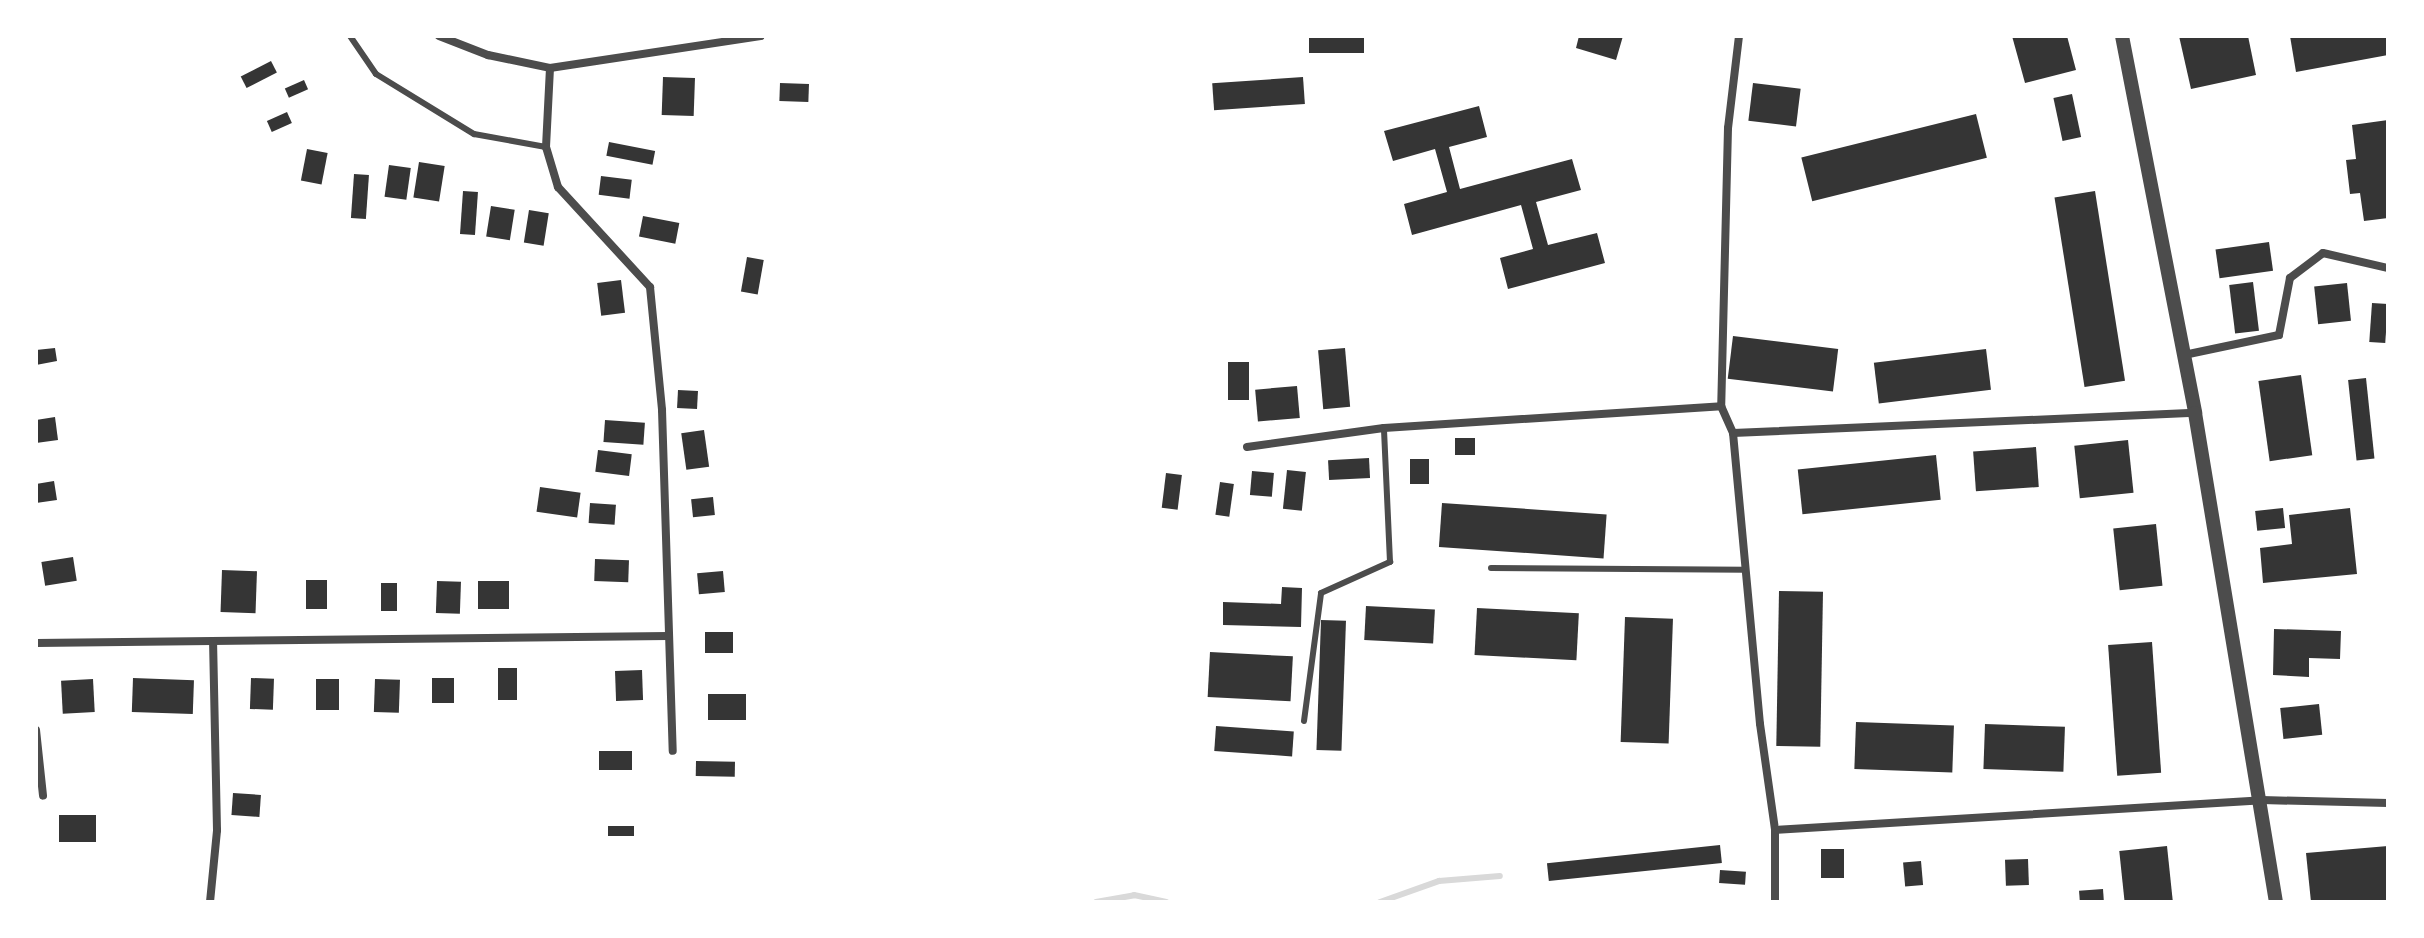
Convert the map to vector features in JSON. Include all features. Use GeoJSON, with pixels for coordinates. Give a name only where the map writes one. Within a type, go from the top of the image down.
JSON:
{"type":"FeatureCollection","features":[{"type":"Feature","properties":{"kind":"street"},"geometry":{"type":"LineString","coordinates":[[439,36],[488,55],[550,68],[761,36]]}},
{"type":"Feature","properties":{"kind":"street"},"geometry":{"type":"LineString","coordinates":[[1739,36],[1728,128],[1721,406],[1733,433],[1775,830],[1775,902]]}},
{"type":"Feature","properties":{"kind":"street"},"geometry":{"type":"LineString","coordinates":[[2122,36],[2195,413],[2262,800],[2276,902]]}},
{"type":"Feature","properties":{"kind":"street"},"geometry":{"type":"LineString","coordinates":[[550,68],[546,147],[558,187],[650,287],[662,410],[673,751]]}},
{"type":"Feature","properties":{"kind":"street"},"geometry":{"type":"LineString","coordinates":[[2184,355],[2279,335],[2290,278],[2323,253],[2388,268]]}},
{"type":"Feature","properties":{"kind":"street"},"geometry":{"type":"LineString","coordinates":[[1247,447],[1384,428],[1721,406]]}},
{"type":"Feature","properties":{"kind":"street"},"geometry":{"type":"LineString","coordinates":[[1733,433],[2195,413]]}},
{"type":"Feature","properties":{"kind":"street"},"geometry":{"type":"LineString","coordinates":[[36,643],[668,636]]}},
{"type":"Feature","properties":{"kind":"street"},"geometry":{"type":"LineString","coordinates":[[210,902],[217,830],[213,641]]}},
{"type":"Feature","properties":{"kind":"street"},"geometry":{"type":"LineString","coordinates":[[36,730],[43,796]]}},
{"type":"Feature","properties":{"kind":"street"},"geometry":{"type":"LineString","coordinates":[[1775,830],[2262,800],[2388,803]]}},
{"type":"Feature","properties":{"kind":"lane"},"geometry":{"type":"LineString","coordinates":[[350,36],[376,74],[474,134],[546,147]]}},
{"type":"Feature","properties":{"kind":"lane"},"geometry":{"type":"LineString","coordinates":[[1304,721],[1321,593],[1390,562],[1384,428]]}},
{"type":"Feature","properties":{"kind":"lane"},"geometry":{"type":"LineString","coordinates":[[1491,568],[1746,570]]}},
{"type":"Feature","properties":{"kind":"building"},"geometry":{"type":"Polygon","coordinates":[[[1309,36],[1364,36],[1364,53],[1309,53],[1309,36]]]}},
{"type":"Feature","properties":{"kind":"building"},"geometry":{"type":"Polygon","coordinates":[[[1579,36],[1623,36],[1616,60],[1576,48],[1579,36]]]}},
{"type":"Feature","properties":{"kind":"building"},"geometry":{"type":"Polygon","coordinates":[[[2012,36],[2067,36],[2076,70],[2025,83],[2012,36]]]}},
{"type":"Feature","properties":{"kind":"building"},"geometry":{"type":"Polygon","coordinates":[[[2179,36],[2248,36],[2256,75],[2191,89],[2179,36]]]}},
{"type":"Feature","properties":{"kind":"building"},"geometry":{"type":"Polygon","coordinates":[[[2290,36],[2388,36],[2388,55],[2296,72],[2290,36]]]}},
{"type":"Feature","properties":{"kind":"building"},"geometry":{"type":"Polygon","coordinates":[[[271,61],[277,73],[247,88],[241,76],[271,61]]]}},
{"type":"Feature","properties":{"kind":"building"},"geometry":{"type":"Polygon","coordinates":[[[663,77],[695,78],[694,116],[662,115],[663,77]]]}},
{"type":"Feature","properties":{"kind":"building"},"geometry":{"type":"Polygon","coordinates":[[[1303,77],[1305,104],[1214,110],[1212,83],[1303,77]]]}},
{"type":"Feature","properties":{"kind":"building"},"geometry":{"type":"Polygon","coordinates":[[[304,80],[308,89],[289,98],[285,89],[304,80]]]}},
{"type":"Feature","properties":{"kind":"building"},"geometry":{"type":"Polygon","coordinates":[[[780,83],[809,84],[808,102],[779,101],[780,83]]]}},
{"type":"Feature","properties":{"kind":"building"},"geometry":{"type":"Polygon","coordinates":[[[1753,83],[1801,89],[1796,127],[1748,121],[1753,83]]]}},
{"type":"Feature","properties":{"kind":"building"},"geometry":{"type":"Polygon","coordinates":[[[2072,94],[2081,137],[2063,141],[2053,98],[2072,94]]]}},
{"type":"Feature","properties":{"kind":"building"},"geometry":{"type":"Polygon","coordinates":[[[1479,106],[1487,137],[1449,147],[1460,189],[1572,159],[1581,190],[1536,202],[1548,245],[1597,233],[1605,263],[1508,289],[1500,258],[1533,249],[1521,205],[1412,235],[1404,204],[1447,192],[1435,149],[1393,161],[1384,131],[1479,106]]]}},
{"type":"Feature","properties":{"kind":"building"},"geometry":{"type":"Polygon","coordinates":[[[287,112],[292,123],[272,132],[267,121],[287,112]]]}},
{"type":"Feature","properties":{"kind":"building"},"geometry":{"type":"Polygon","coordinates":[[[1976,114],[1987,158],[1812,201],[1801,158],[1976,114]]]}},
{"type":"Feature","properties":{"kind":"building"},"geometry":{"type":"Polygon","coordinates":[[[2388,120],[2388,218],[2364,221],[2360,193],[2350,194],[2346,160],[2356,159],[2352,125],[2388,120]]]}},
{"type":"Feature","properties":{"kind":"building"},"geometry":{"type":"Polygon","coordinates":[[[609,142],[655,151],[652,165],[606,156],[609,142]]]}},
{"type":"Feature","properties":{"kind":"building"},"geometry":{"type":"Polygon","coordinates":[[[307,149],[328,153],[322,184],[301,180],[307,149]]]}},
{"type":"Feature","properties":{"kind":"building"},"geometry":{"type":"Polygon","coordinates":[[[419,162],[445,166],[439,202],[413,198],[419,162]]]}},
{"type":"Feature","properties":{"kind":"building"},"geometry":{"type":"Polygon","coordinates":[[[389,165],[411,168],[406,200],[385,197],[389,165]]]}},
{"type":"Feature","properties":{"kind":"building"},"geometry":{"type":"Polygon","coordinates":[[[354,174],[369,175],[366,219],[351,218],[354,174]]]}},
{"type":"Feature","properties":{"kind":"building"},"geometry":{"type":"Polygon","coordinates":[[[601,176],[632,180],[629,199],[599,195],[601,176]]]}},
{"type":"Feature","properties":{"kind":"building"},"geometry":{"type":"Polygon","coordinates":[[[463,191],[478,192],[475,235],[460,234],[463,191]]]}},
{"type":"Feature","properties":{"kind":"building"},"geometry":{"type":"Polygon","coordinates":[[[2095,191],[2125,381],[2085,387],[2055,197],[2095,191]]]}},
{"type":"Feature","properties":{"kind":"building"},"geometry":{"type":"Polygon","coordinates":[[[491,206],[515,210],[510,240],[486,237],[491,206]]]}},
{"type":"Feature","properties":{"kind":"building"},"geometry":{"type":"Polygon","coordinates":[[[529,210],[549,213],[544,246],[524,243],[529,210]]]}},
{"type":"Feature","properties":{"kind":"building"},"geometry":{"type":"Polygon","coordinates":[[[643,216],[679,223],[675,244],[639,237],[643,216]]]}},
{"type":"Feature","properties":{"kind":"building"},"geometry":{"type":"Polygon","coordinates":[[[2269,242],[2273,271],[2220,278],[2216,250],[2269,242]]]}},
{"type":"Feature","properties":{"kind":"building"},"geometry":{"type":"Polygon","coordinates":[[[747,257],[764,260],[758,294],[741,291],[747,257]]]}},
{"type":"Feature","properties":{"kind":"building"},"geometry":{"type":"Polygon","coordinates":[[[621,280],[625,313],[601,316],[597,283],[621,280]]]}},
{"type":"Feature","properties":{"kind":"building"},"geometry":{"type":"Polygon","coordinates":[[[2253,282],[2259,331],[2235,334],[2229,285],[2253,282]]]}},
{"type":"Feature","properties":{"kind":"building"},"geometry":{"type":"Polygon","coordinates":[[[2347,283],[2351,321],[2318,324],[2314,286],[2347,283]]]}},
{"type":"Feature","properties":{"kind":"building"},"geometry":{"type":"Polygon","coordinates":[[[2372,303],[2388,304],[2385,343],[2369,342],[2372,303]]]}},
{"type":"Feature","properties":{"kind":"building"},"geometry":{"type":"Polygon","coordinates":[[[1733,336],[1838,349],[1833,392],[1728,379],[1733,336]]]}},
{"type":"Feature","properties":{"kind":"building"},"geometry":{"type":"Polygon","coordinates":[[[55,348],[57,361],[36,365],[36,350],[55,348]]]}},
{"type":"Feature","properties":{"kind":"building"},"geometry":{"type":"Polygon","coordinates":[[[1345,348],[1350,407],[1323,409],[1318,350],[1345,348]]]}},
{"type":"Feature","properties":{"kind":"building"},"geometry":{"type":"Polygon","coordinates":[[[1986,349],[1991,390],[1879,403],[1874,363],[1986,349]]]}},
{"type":"Feature","properties":{"kind":"building"},"geometry":{"type":"Polygon","coordinates":[[[1228,362],[1249,362],[1249,400],[1228,400],[1228,362]]]}},
{"type":"Feature","properties":{"kind":"building"},"geometry":{"type":"Polygon","coordinates":[[[2301,375],[2312,455],[2270,461],[2258,381],[2301,375]]]}},
{"type":"Feature","properties":{"kind":"building"},"geometry":{"type":"Polygon","coordinates":[[[2366,378],[2374,459],[2357,460],[2348,380],[2366,378]]]}},
{"type":"Feature","properties":{"kind":"building"},"geometry":{"type":"Polygon","coordinates":[[[1297,386],[1300,418],[1258,422],[1255,390],[1297,386]]]}},
{"type":"Feature","properties":{"kind":"building"},"geometry":{"type":"Polygon","coordinates":[[[678,390],[698,391],[697,409],[677,408],[678,390]]]}},
{"type":"Feature","properties":{"kind":"building"},"geometry":{"type":"Polygon","coordinates":[[[55,417],[58,440],[36,443],[36,420],[55,417]]]}},
{"type":"Feature","properties":{"kind":"building"},"geometry":{"type":"Polygon","coordinates":[[[605,420],[645,423],[643,445],[603,442],[605,420]]]}},
{"type":"Feature","properties":{"kind":"building"},"geometry":{"type":"Polygon","coordinates":[[[704,430],[709,467],[686,470],[681,433],[704,430]]]}},
{"type":"Feature","properties":{"kind":"building"},"geometry":{"type":"Polygon","coordinates":[[[1455,438],[1475,438],[1475,455],[1455,455],[1455,438]]]}},
{"type":"Feature","properties":{"kind":"building"},"geometry":{"type":"Polygon","coordinates":[[[2128,440],[2134,493],[2080,498],[2074,446],[2128,440]]]}},
{"type":"Feature","properties":{"kind":"building"},"geometry":{"type":"Polygon","coordinates":[[[2036,447],[2039,487],[1976,491],[1973,451],[2036,447]]]}},
{"type":"Feature","properties":{"kind":"building"},"geometry":{"type":"Polygon","coordinates":[[[598,450],[632,454],[629,476],[595,472],[598,450]]]}},
{"type":"Feature","properties":{"kind":"building"},"geometry":{"type":"Polygon","coordinates":[[[1936,455],[1941,500],[1802,514],[1798,470],[1936,455]]]}},
{"type":"Feature","properties":{"kind":"building"},"geometry":{"type":"Polygon","coordinates":[[[1369,458],[1370,478],[1329,480],[1328,460],[1369,458]]]}},
{"type":"Feature","properties":{"kind":"building"},"geometry":{"type":"Polygon","coordinates":[[[1410,459],[1429,459],[1429,484],[1410,484],[1410,459]]]}},
{"type":"Feature","properties":{"kind":"building"},"geometry":{"type":"Polygon","coordinates":[[[1287,470],[1306,472],[1302,511],[1283,509],[1287,470]]]}},
{"type":"Feature","properties":{"kind":"building"},"geometry":{"type":"Polygon","coordinates":[[[1252,471],[1274,473],[1272,497],[1250,495],[1252,471]]]}},
{"type":"Feature","properties":{"kind":"building"},"geometry":{"type":"Polygon","coordinates":[[[1166,473],[1182,475],[1178,510],[1162,508],[1166,473]]]}},
{"type":"Feature","properties":{"kind":"building"},"geometry":{"type":"Polygon","coordinates":[[[54,481],[57,500],[36,503],[36,484],[54,481]]]}},
{"type":"Feature","properties":{"kind":"building"},"geometry":{"type":"Polygon","coordinates":[[[1220,482],[1234,484],[1229,517],[1215,515],[1220,482]]]}},
{"type":"Feature","properties":{"kind":"building"},"geometry":{"type":"Polygon","coordinates":[[[540,487],[581,493],[577,517],[537,512],[540,487]]]}},
{"type":"Feature","properties":{"kind":"building"},"geometry":{"type":"Polygon","coordinates":[[[713,497],[715,515],[693,517],[691,499],[713,497]]]}},
{"type":"Feature","properties":{"kind":"building"},"geometry":{"type":"Polygon","coordinates":[[[590,503],[616,505],[615,525],[589,523],[590,503]]]}},
{"type":"Feature","properties":{"kind":"building"},"geometry":{"type":"Polygon","coordinates":[[[1442,503],[1607,515],[1604,558],[1439,547],[1442,503]]]}},
{"type":"Feature","properties":{"kind":"building"},"geometry":{"type":"Polygon","coordinates":[[[2283,508],[2285,528],[2257,531],[2255,511],[2283,508]]]}},
{"type":"Feature","properties":{"kind":"building"},"geometry":{"type":"Polygon","coordinates":[[[2350,508],[2357,574],[2263,583],[2260,548],[2292,544],[2289,515],[2350,508]]]}},
{"type":"Feature","properties":{"kind":"building"},"geometry":{"type":"Polygon","coordinates":[[[2156,524],[2162,586],[2120,590],[2113,528],[2156,524]]]}},
{"type":"Feature","properties":{"kind":"building"},"geometry":{"type":"Polygon","coordinates":[[[73,557],[77,581],[45,586],[41,562],[73,557]]]}},
{"type":"Feature","properties":{"kind":"building"},"geometry":{"type":"Polygon","coordinates":[[[595,559],[629,560],[628,582],[594,581],[595,559]]]}},
{"type":"Feature","properties":{"kind":"building"},"geometry":{"type":"Polygon","coordinates":[[[222,570],[257,571],[256,613],[221,612],[222,570]]]}},
{"type":"Feature","properties":{"kind":"building"},"geometry":{"type":"Polygon","coordinates":[[[723,571],[725,592],[699,594],[697,573],[723,571]]]}},
{"type":"Feature","properties":{"kind":"building"},"geometry":{"type":"Polygon","coordinates":[[[306,580],[327,580],[327,609],[306,609],[306,580]]]}},
{"type":"Feature","properties":{"kind":"building"},"geometry":{"type":"Polygon","coordinates":[[[437,581],[461,582],[460,614],[436,613],[437,581]]]}},
{"type":"Feature","properties":{"kind":"building"},"geometry":{"type":"Polygon","coordinates":[[[478,581],[509,581],[509,609],[478,609],[478,581]]]}},
{"type":"Feature","properties":{"kind":"building"},"geometry":{"type":"Polygon","coordinates":[[[381,583],[397,583],[397,611],[381,611],[381,583]]]}},
{"type":"Feature","properties":{"kind":"building"},"geometry":{"type":"Polygon","coordinates":[[[1282,587],[1302,588],[1301,627],[1223,625],[1223,602],[1281,604],[1282,587]]]}},
{"type":"Feature","properties":{"kind":"building"},"geometry":{"type":"Polygon","coordinates":[[[1779,591],[1823,592],[1820,747],[1776,746],[1779,591]]]}},
{"type":"Feature","properties":{"kind":"building"},"geometry":{"type":"Polygon","coordinates":[[[1366,606],[1435,610],[1433,644],[1364,640],[1366,606]]]}},
{"type":"Feature","properties":{"kind":"building"},"geometry":{"type":"Polygon","coordinates":[[[1477,608],[1579,613],[1576,660],[1475,655],[1477,608]]]}},
{"type":"Feature","properties":{"kind":"building"},"geometry":{"type":"Polygon","coordinates":[[[1625,617],[1673,619],[1669,744],[1621,742],[1625,617]]]}},
{"type":"Feature","properties":{"kind":"building"},"geometry":{"type":"Polygon","coordinates":[[[1321,620],[1346,621],[1341,751],[1316,750],[1321,620]]]}},
{"type":"Feature","properties":{"kind":"building"},"geometry":{"type":"Polygon","coordinates":[[[2274,629],[2341,631],[2340,659],[2309,658],[2309,677],[2273,675],[2274,629]]]}},
{"type":"Feature","properties":{"kind":"building"},"geometry":{"type":"Polygon","coordinates":[[[705,632],[733,632],[733,653],[705,653],[705,632]]]}},
{"type":"Feature","properties":{"kind":"building"},"geometry":{"type":"Polygon","coordinates":[[[2152,642],[2161,773],[2117,776],[2108,645],[2152,642]]]}},
{"type":"Feature","properties":{"kind":"building"},"geometry":{"type":"Polygon","coordinates":[[[1210,652],[1293,656],[1291,701],[1208,697],[1210,652]]]}},
{"type":"Feature","properties":{"kind":"building"},"geometry":{"type":"Polygon","coordinates":[[[498,668],[517,668],[517,700],[498,700],[498,668]]]}},
{"type":"Feature","properties":{"kind":"building"},"geometry":{"type":"Polygon","coordinates":[[[642,670],[643,700],[616,701],[615,671],[642,670]]]}},
{"type":"Feature","properties":{"kind":"building"},"geometry":{"type":"Polygon","coordinates":[[[133,678],[194,680],[193,714],[132,712],[133,678]]]}},
{"type":"Feature","properties":{"kind":"building"},"geometry":{"type":"Polygon","coordinates":[[[251,678],[274,679],[273,710],[250,709],[251,678]]]}},
{"type":"Feature","properties":{"kind":"building"},"geometry":{"type":"Polygon","coordinates":[[[432,678],[454,678],[454,703],[432,703],[432,678]]]}},
{"type":"Feature","properties":{"kind":"building"},"geometry":{"type":"Polygon","coordinates":[[[93,679],[95,712],[63,714],[61,681],[93,679]]]}},
{"type":"Feature","properties":{"kind":"building"},"geometry":{"type":"Polygon","coordinates":[[[316,679],[339,679],[339,710],[316,710],[316,679]]]}},
{"type":"Feature","properties":{"kind":"building"},"geometry":{"type":"Polygon","coordinates":[[[375,679],[400,680],[399,713],[374,712],[375,679]]]}},
{"type":"Feature","properties":{"kind":"building"},"geometry":{"type":"Polygon","coordinates":[[[708,694],[746,694],[746,720],[708,720],[708,694]]]}},
{"type":"Feature","properties":{"kind":"building"},"geometry":{"type":"Polygon","coordinates":[[[2319,704],[2322,735],[2283,739],[2280,708],[2319,704]]]}},
{"type":"Feature","properties":{"kind":"building"},"geometry":{"type":"Polygon","coordinates":[[[1856,722],[1954,725],[1952,772],[1854,769],[1856,722]]]}},
{"type":"Feature","properties":{"kind":"building"},"geometry":{"type":"Polygon","coordinates":[[[1985,724],[2065,727],[2063,772],[1983,769],[1985,724]]]}},
{"type":"Feature","properties":{"kind":"building"},"geometry":{"type":"Polygon","coordinates":[[[1216,726],[1294,731],[1292,756],[1214,751],[1216,726]]]}},
{"type":"Feature","properties":{"kind":"building"},"geometry":{"type":"Polygon","coordinates":[[[599,751],[632,751],[632,770],[599,770],[599,751]]]}},
{"type":"Feature","properties":{"kind":"building"},"geometry":{"type":"Polygon","coordinates":[[[696,761],[735,762],[735,777],[696,776],[696,761]]]}},
{"type":"Feature","properties":{"kind":"building"},"geometry":{"type":"Polygon","coordinates":[[[233,793],[261,795],[259,817],[231,815],[233,793]]]}},
{"type":"Feature","properties":{"kind":"building"},"geometry":{"type":"Polygon","coordinates":[[[59,815],[96,815],[96,842],[59,842],[59,815]]]}},
{"type":"Feature","properties":{"kind":"building"},"geometry":{"type":"Polygon","coordinates":[[[608,826],[634,826],[634,836],[608,836],[608,826]]]}},
{"type":"Feature","properties":{"kind":"building"},"geometry":{"type":"Polygon","coordinates":[[[1720,845],[1722,863],[1549,881],[1547,863],[1720,845]]]}},
{"type":"Feature","properties":{"kind":"building"},"geometry":{"type":"Polygon","coordinates":[[[2167,846],[2173,902],[2125,902],[2119,851],[2167,846]]]}},
{"type":"Feature","properties":{"kind":"building"},"geometry":{"type":"Polygon","coordinates":[[[2388,846],[2388,902],[2311,902],[2306,853],[2388,846]]]}},
{"type":"Feature","properties":{"kind":"building"},"geometry":{"type":"Polygon","coordinates":[[[1821,849],[1844,849],[1844,878],[1821,878],[1821,849]]]}},
{"type":"Feature","properties":{"kind":"building"},"geometry":{"type":"Polygon","coordinates":[[[2028,859],[2029,885],[2006,886],[2005,860],[2028,859]]]}},
{"type":"Feature","properties":{"kind":"building"},"geometry":{"type":"Polygon","coordinates":[[[1921,861],[1923,885],[1905,886],[1903,863],[1921,861]]]}},
{"type":"Feature","properties":{"kind":"building"},"geometry":{"type":"Polygon","coordinates":[[[1720,870],[1746,872],[1745,885],[1719,883],[1720,870]]]}},
{"type":"Feature","properties":{"kind":"building"},"geometry":{"type":"Polygon","coordinates":[[[2103,889],[2104,902],[2080,902],[2079,891],[2103,889]]]}},
{"type":"Feature","properties":{"kind":"waterway"},"geometry":{"type":"LineString","coordinates":[[1380,902],[1439,881],[1500,876]]}},
{"type":"Feature","properties":{"kind":"waterway"},"geometry":{"type":"LineString","coordinates":[[1096,902],[1134,895],[1166,902]]}}]}
